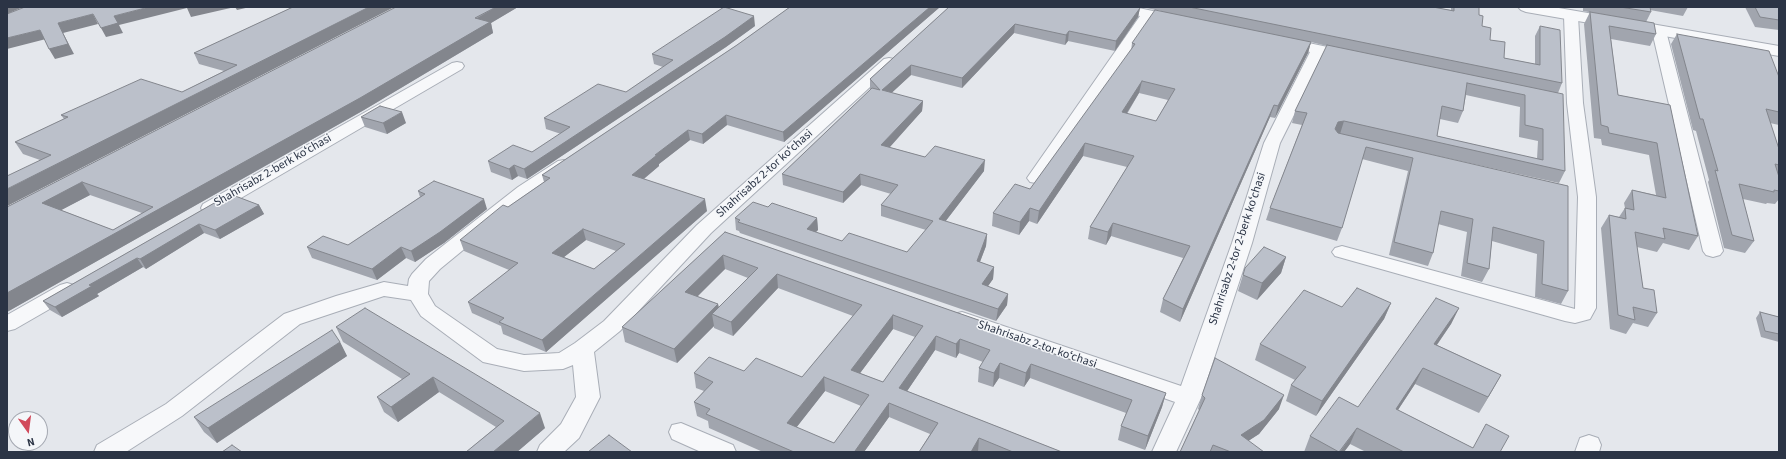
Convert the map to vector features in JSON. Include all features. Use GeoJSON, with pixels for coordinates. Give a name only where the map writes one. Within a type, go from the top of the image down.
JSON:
{"type":"FeatureCollection","features":[{"type":"Feature","properties":{"kind":"street"},"geometry":{"type":"LineString","coordinates":[[1115,7],[1188,22]]}},
{"type":"Feature","properties":{"kind":"street"},"geometry":{"type":"LineString","coordinates":[[1526,7],[1546,9],[1570,16],[1779,51]]}},
{"type":"Feature","properties":{"kind":"street"},"geometry":{"type":"LineString","coordinates":[[1036,178],[1149,14]]}},
{"type":"Feature","properties":{"kind":"street"},"geometry":{"type":"LineString","coordinates":[[1342,252],[1565,314],[1580,315],[1585,311],[1579,196],[1567,101],[1570,16]]}},
{"type":"Feature","properties":{"kind":"street"},"geometry":{"type":"LineString","coordinates":[[1659,31],[1713,251]]}},
{"type":"Feature","properties":{"kind":"street"},"geometry":{"type":"LineString","coordinates":[[1273,40],[1366,59]]}},
{"type":"Feature","properties":{"kind":"street","name":"Shahrisabz 2-tor koʻchasi"},"geometry":{"type":"LineString","coordinates":[[418,294],[428,310],[491,356],[524,363],[563,361],[583,349],[612,326],[704,229],[903,49]]}},
{"type":"Feature","properties":{"kind":"street","name":"Shahrisabz 2-tor 2-berk koʻchasi"},"geometry":{"type":"LineString","coordinates":[[1164,452],[1189,398],[1242,243],[1272,143],[1319,49]]}},
{"type":"Feature","properties":{"kind":"street","name":"Shahrisabz 2-berk koʻchasi"},"geometry":{"type":"LineString","coordinates":[[194,217],[456,66]]}},
{"type":"Feature","properties":{"kind":"street"},"geometry":{"type":"LineString","coordinates":[[106,452],[174,410],[292,319],[343,301],[384,289],[418,294],[418,279],[433,264],[524,191],[577,156]]}},
{"type":"Feature","properties":{"kind":"street","name":"Shahrisabz 2-tor koʻchasi"},"geometry":{"type":"LineString","coordinates":[[704,229],[727,236]]}},
{"type":"Feature","properties":{"kind":"street"},"geometry":{"type":"LineString","coordinates":[[7,324],[83,280]]}},
{"type":"Feature","properties":{"kind":"street","name":"Shahrisabz 2-tor koʻchasi"},"geometry":{"type":"LineString","coordinates":[[943,312],[1189,398]]}},
{"type":"Feature","properties":{"kind":"street"},"geometry":{"type":"LineString","coordinates":[[549,452],[570,431],[588,397],[583,349]]}},
{"type":"Feature","properties":{"kind":"street"},"geometry":{"type":"LineString","coordinates":[[681,432],[724,452]]}},
{"type":"Feature","properties":{"kind":"building"},"geometry":{"type":"Polygon","coordinates":[[[25,7],[149,7],[114,16],[118,23],[101,28],[93,14],[58,23],[68,44],[49,49],[40,30],[7,38],[7,14],[25,7]]]}},
{"type":"Feature","properties":{"kind":"building"},"geometry":{"type":"Polygon","coordinates":[[[293,7],[369,7],[7,189],[7,176],[51,155],[15,142],[68,117],[61,115],[141,79],[182,92],[237,65],[194,53],[293,7]]]}},
{"type":"Feature","properties":{"kind":"building"},"geometry":{"type":"Polygon","coordinates":[[[396,7],[496,7],[475,18],[490,22],[360,98],[7,293],[7,207],[396,7]],[[82,182],[42,203],[113,230],[153,207],[82,182]]]}},
{"type":"Feature","properties":{"kind":"building"},"geometry":{"type":"Polygon","coordinates":[[[724,7],[754,16],[725,37],[524,169],[514,165],[509,169],[488,161],[513,145],[532,152],[570,127],[544,118],[598,84],[626,92],[673,60],[652,54],[724,7]]]}},
{"type":"Feature","properties":{"kind":"building"},"geometry":{"type":"Polygon","coordinates":[[[790,7],[930,7],[783,132],[726,115],[702,134],[688,130],[655,155],[657,155],[632,175],[705,199],[542,340],[499,322],[504,318],[468,302],[518,263],[460,240],[503,205],[508,207],[550,178],[542,175],[737,45],[790,7]],[[583,229],[552,253],[594,269],[625,244],[583,229]]]}},
{"type":"Feature","properties":{"kind":"building"},"geometry":{"type":"Polygon","coordinates":[[[949,7],[1140,8],[1116,41],[1069,31],[1066,35],[1015,24],[962,78],[911,65],[882,90],[923,101],[881,145],[925,157],[935,146],[985,160],[939,219],[987,234],[977,261],[994,267],[982,284],[1008,294],[998,309],[738,222],[740,220],[735,218],[753,202],[768,207],[772,203],[817,218],[807,229],[842,241],[849,233],[907,252],[933,221],[881,205],[898,185],[860,174],[843,192],[782,174],[872,88],[880,90],[870,79],[949,7]]]}},
{"type":"Feature","properties":{"kind":"building"},"geometry":{"type":"Polygon","coordinates":[[[1189,7],[1433,7],[1454,11],[1454,7],[1479,7],[1479,15],[1483,16],[1482,26],[1491,28],[1490,40],[1505,42],[1504,58],[1540,65],[1540,26],[1560,30],[1562,83],[1189,7]]]}},
{"type":"Feature","properties":{"kind":"building"},"geometry":{"type":"Polygon","coordinates":[[[1620,7],[1650,7],[1651,12],[1620,7]]]}},
{"type":"Feature","properties":{"kind":"building"},"geometry":{"type":"Polygon","coordinates":[[[1755,7],[1779,7],[1779,20],[1760,17],[1755,7]]]}},
{"type":"Feature","properties":{"kind":"building"},"geometry":{"type":"Polygon","coordinates":[[[1155,10],[1311,42],[1278,106],[1274,105],[1183,309],[1163,299],[1190,246],[1113,223],[1108,232],[1090,227],[1134,156],[1085,143],[1039,211],[1030,208],[1020,222],[993,213],[1015,184],[1030,189],[1135,44],[1132,43],[1155,10]],[[1142,81],[1122,112],[1156,121],[1175,89],[1142,81]]]}},
{"type":"Feature","properties":{"kind":"building"},"geometry":{"type":"Polygon","coordinates":[[[1590,12],[1654,23],[1656,34],[1609,26],[1618,95],[1670,105],[1698,236],[1663,228],[1665,239],[1635,232],[1643,288],[1654,290],[1657,313],[1633,307],[1635,320],[1618,315],[1609,215],[1626,219],[1625,208],[1634,210],[1632,190],[1666,198],[1657,143],[1609,133],[1608,127],[1601,125],[1590,12]]]}},
{"type":"Feature","properties":{"kind":"building"},"geometry":{"type":"Polygon","coordinates":[[[1677,34],[1769,51],[1779,77],[1779,112],[1766,109],[1779,149],[1779,165],[1775,164],[1779,177],[1779,191],[1774,190],[1774,192],[1739,184],[1754,241],[1732,235],[1715,170],[1718,171],[1703,119],[1700,119],[1677,34]]]}},
{"type":"Feature","properties":{"kind":"building"},"geometry":{"type":"Polygon","coordinates":[[[1327,45],[1563,94],[1565,171],[1344,121],[1338,122],[1335,129],[1338,133],[1568,186],[1568,291],[1542,284],[1544,241],[1493,227],[1489,269],[1467,263],[1473,219],[1441,211],[1433,253],[1394,242],[1413,158],[1366,147],[1342,228],[1270,208],[1307,113],[1295,111],[1327,45]],[[1467,83],[1463,111],[1442,106],[1437,136],[1543,160],[1543,129],[1525,125],[1525,95],[1467,83]]]}},
{"type":"Feature","properties":{"kind":"building"},"geometry":{"type":"Polygon","coordinates":[[[380,106],[402,112],[383,123],[361,117],[380,106]]]}},
{"type":"Feature","properties":{"kind":"building"},"geometry":{"type":"Polygon","coordinates":[[[434,181],[484,199],[440,232],[411,251],[401,247],[372,269],[307,247],[323,236],[348,245],[425,194],[418,191],[434,181]]]}},
{"type":"Feature","properties":{"kind":"building"},"geometry":{"type":"Polygon","coordinates":[[[230,194],[259,205],[215,230],[199,224],[140,259],[137,258],[89,285],[92,286],[55,307],[43,301],[230,194]]]}},
{"type":"Feature","properties":{"kind":"building"},"geometry":{"type":"Polygon","coordinates":[[[725,232],[987,323],[983,329],[1166,393],[1148,436],[1121,426],[1132,400],[1031,364],[1026,373],[1000,363],[994,373],[979,368],[990,350],[960,339],[956,344],[936,336],[899,388],[1062,452],[1013,452],[979,438],[971,452],[919,452],[938,423],[889,403],[855,451],[857,452],[794,452],[706,414],[710,409],[694,402],[713,382],[694,373],[709,357],[744,371],[756,358],[802,377],[862,305],[777,274],[731,322],[712,314],[758,268],[723,255],[685,292],[718,304],[674,349],[622,327],[725,232]],[[893,315],[851,370],[883,382],[923,326],[893,315]],[[824,377],[787,423],[834,443],[869,395],[824,377]]]}},
{"type":"Feature","properties":{"kind":"building"},"geometry":{"type":"Polygon","coordinates":[[[1264,247],[1286,257],[1262,283],[1243,275],[1245,268],[1264,247]]]}},
{"type":"Feature","properties":{"kind":"building"},"geometry":{"type":"Polygon","coordinates":[[[1357,288],[1391,303],[1322,401],[1291,385],[1306,367],[1260,344],[1304,290],[1342,307],[1357,288]]]}},
{"type":"Feature","properties":{"kind":"building"},"geometry":{"type":"Polygon","coordinates":[[[1436,298],[1459,308],[1434,344],[1501,375],[1488,397],[1423,368],[1396,409],[1473,448],[1486,424],[1509,436],[1500,452],[1404,452],[1357,428],[1339,452],[1310,436],[1339,397],[1358,407],[1436,298]]]}},
{"type":"Feature","properties":{"kind":"building"},"geometry":{"type":"Polygon","coordinates":[[[365,308],[540,413],[493,452],[466,452],[504,421],[433,377],[391,407],[377,397],[410,374],[336,327],[365,308]]]}},
{"type":"Feature","properties":{"kind":"building"},"geometry":{"type":"Polygon","coordinates":[[[1760,312],[1779,317],[1779,334],[1765,331],[1760,312]]]}},
{"type":"Feature","properties":{"kind":"building"},"geometry":{"type":"Polygon","coordinates":[[[332,330],[340,342],[208,428],[194,417],[332,330]]]}},
{"type":"Feature","properties":{"kind":"building"},"geometry":{"type":"Polygon","coordinates":[[[1215,358],[1284,395],[1264,420],[1241,435],[1264,452],[1231,452],[1213,445],[1210,452],[1180,452],[1205,398],[1202,395],[1215,358]]]}},
{"type":"Feature","properties":{"kind":"building"},"geometry":{"type":"Polygon","coordinates":[[[609,435],[632,452],[588,452],[609,435]]]}},
{"type":"Feature","properties":{"kind":"building"},"geometry":{"type":"Polygon","coordinates":[[[232,445],[242,452],[222,452],[232,445]]]}}]}
